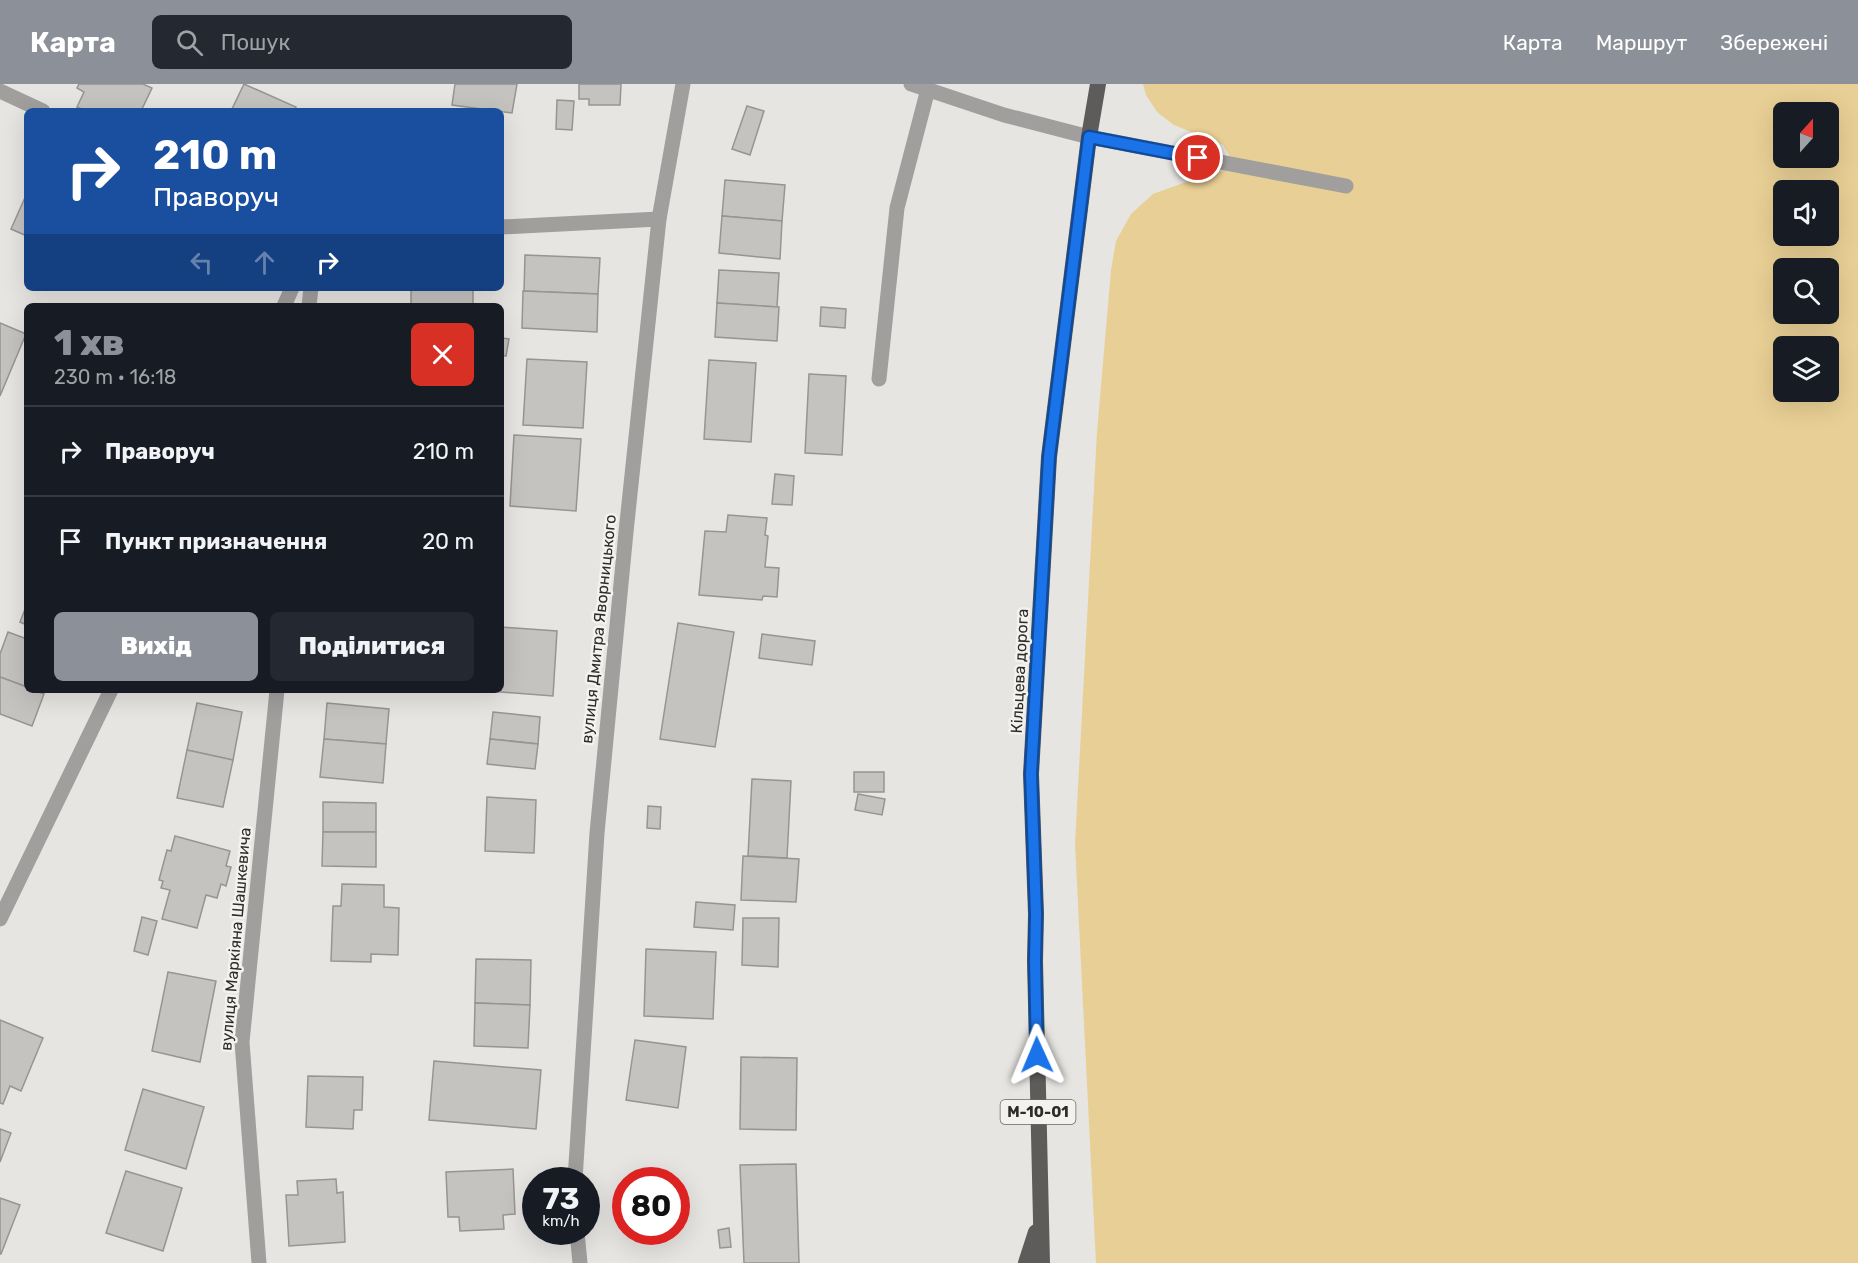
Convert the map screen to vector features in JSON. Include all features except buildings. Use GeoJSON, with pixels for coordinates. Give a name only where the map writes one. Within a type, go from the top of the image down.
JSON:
{"type":"FeatureCollection","features":[{"type":"Feature","properties":{"kind":"highway","name":"Кільцева дорога"},"geometry":{"type":"LineString","coordinates":[[1042,1263],[1035,972],[1036,914],[1031,774],[1049,457],[1089,137],[1098,84]]}},
{"type":"Feature","properties":{"kind":"highway"},"geometry":{"type":"LineString","coordinates":[[1026,1263],[1040,1220]]}},
{"type":"Feature","properties":{"kind":"street","name":"вулиця Дмитра Яворницького"},"geometry":{"type":"LineString","coordinates":[[576,1167],[597,833],[626,532],[659,219],[683,84]]}},
{"type":"Feature","properties":{"kind":"street"},"geometry":{"type":"LineString","coordinates":[[911,84],[1004,115],[1089,137],[1346,186]]}},
{"type":"Feature","properties":{"kind":"street"},"geometry":{"type":"LineString","coordinates":[[879,379],[897,208],[928,89]]}},
{"type":"Feature","properties":{"kind":"street"},"geometry":{"type":"LineString","coordinates":[[0,92],[37,108]]}},
{"type":"Feature","properties":{"kind":"street"},"geometry":{"type":"LineString","coordinates":[[504,227],[659,219]]}},
{"type":"Feature","properties":{"kind":"street"},"geometry":{"type":"LineString","coordinates":[[0,919],[110,693]]}},
{"type":"Feature","properties":{"kind":"street","name":"вулиця Маркіяна Шашкевича"},"geometry":{"type":"LineString","coordinates":[[259,1263],[242,1042],[276,693]]}},
{"type":"Feature","properties":{"kind":"street"},"geometry":{"type":"LineString","coordinates":[[578,1245],[580,1263]]}},
{"type":"Feature","properties":{"kind":"shaded area"},"geometry":{"type":"Polygon","coordinates":[[[1143,84],[1858,84],[1858,1263],[1096,1263],[1075,844],[1097,432],[1111,270],[1116,241],[1131,214],[1153,194],[1211,173],[1226,170],[1230,157],[1223,145],[1174,125],[1157,112],[1146,95],[1143,84]]]}},
{"type":"Feature","properties":{"kind":"route"},"geometry":{"type":"LineString","coordinates":[[1037,1055],[1036,914],[1031,774],[1049,457],[1089,137],[1198,158]]}}]}
